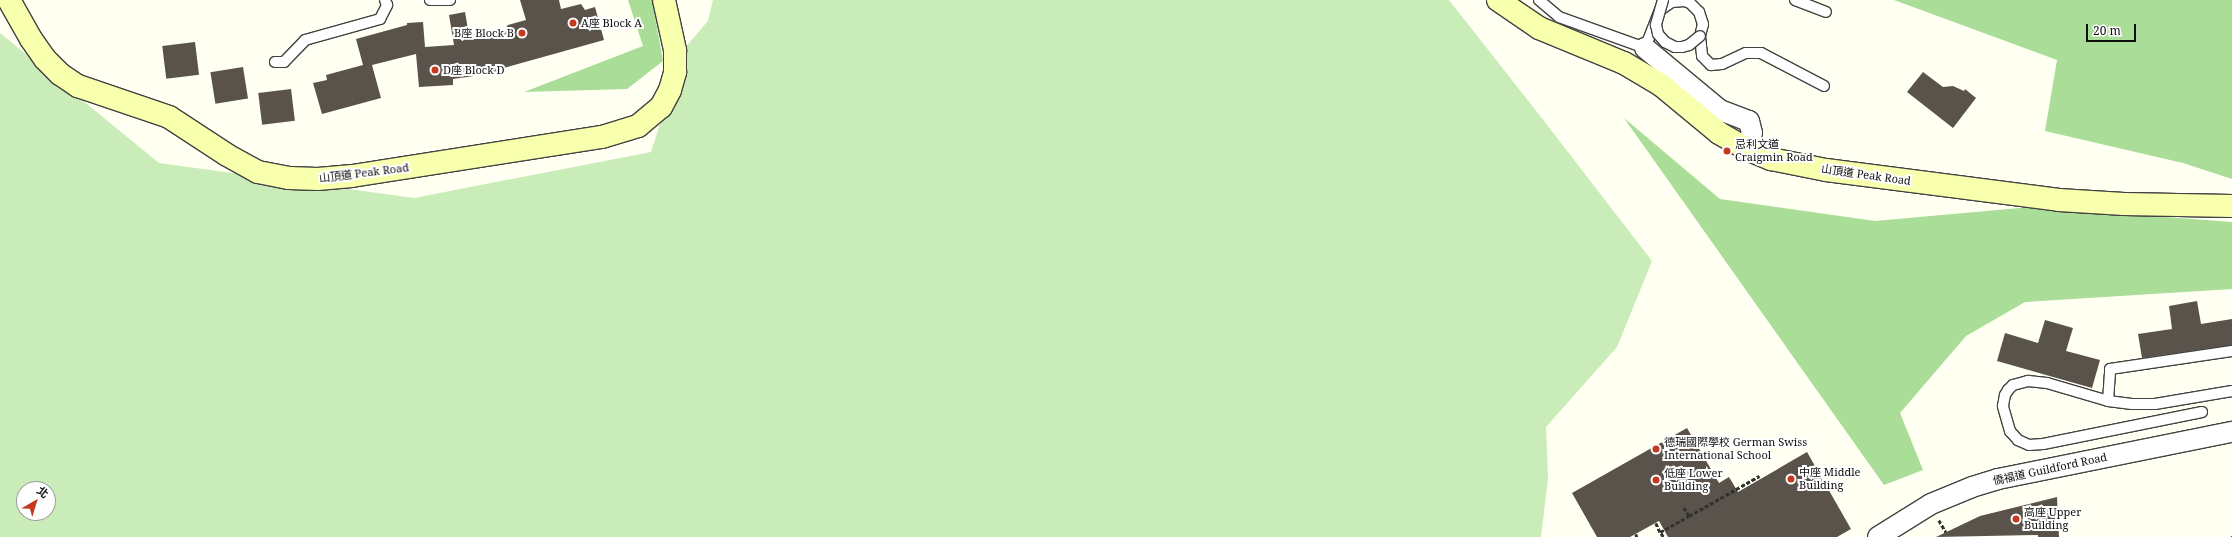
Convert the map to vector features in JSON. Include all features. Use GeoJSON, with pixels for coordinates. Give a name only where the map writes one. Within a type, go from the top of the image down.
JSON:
{"type":"FeatureCollection","features":[{"type":"Feature","properties":{"kind":"main road","name":"山頂道 Peak Road"},"geometry":{"type":"LineString","coordinates":[[9,0],[31,39],[45,59],[60,74],[78,86],[169,117],[233,159],[258,172],[289,178],[318,179],[352,176],[602,137],[638,126],[661,107],[670,90],[675,72],[675,50],[664,0]]}},
{"type":"Feature","properties":{"kind":"main road","name":"山頂道 Peak Road"},"geometry":{"type":"LineString","coordinates":[[1498,0],[1539,28],[1632,68],[1661,86],[1719,133],[1747,149],[1771,159],[1804,167],[2059,200],[2124,204],[2232,206]]}},
{"type":"Feature","properties":{"kind":"street"},"geometry":{"type":"LineString","coordinates":[[1645,48],[1720,110],[1749,120],[1752,132],[1747,149]]}},
{"type":"Feature","properties":{"kind":"street","name":"僑福道 Guildford Road"},"geometry":{"type":"LineString","coordinates":[[1887,535],[1945,497],[1998,479],[2232,432]]}},
{"type":"Feature","properties":{"kind":"lane"},"geometry":{"type":"LineString","coordinates":[[275,62],[284,62],[305,40],[380,19],[386,5],[385,0]]}},
{"type":"Feature","properties":{"kind":"lane"},"geometry":{"type":"LineString","coordinates":[[430,0],[450,0]]}},
{"type":"Feature","properties":{"kind":"lane"},"geometry":{"type":"LineString","coordinates":[[1539,0],[1559,17],[1645,48],[1660,10],[1672,2],[1690,3],[1699,12],[1703,24],[1700,36],[1702,56],[1711,65],[1722,64],[1746,53],[1761,53],[1824,86]]}},
{"type":"Feature","properties":{"kind":"lane"},"geometry":{"type":"LineString","coordinates":[[1663,0],[1656,25],[1658,34],[1664,42],[1675,47],[1682,47],[1689,45],[1700,36]]}},
{"type":"Feature","properties":{"kind":"lane"},"geometry":{"type":"LineString","coordinates":[[1794,0],[1826,12]]}},
{"type":"Feature","properties":{"kind":"lane"},"geometry":{"type":"LineString","coordinates":[[2108,401],[2110,369],[2232,351]]}},
{"type":"Feature","properties":{"kind":"lane"},"geometry":{"type":"LineString","coordinates":[[2202,412],[2043,444],[2029,445],[2018,440],[2010,431],[2003,406],[2005,395],[2013,385],[2028,381],[2047,383],[2108,401],[2155,404],[2232,390]]}},
{"type":"Feature","properties":{"kind":"path"},"geometry":{"type":"LineString","coordinates":[[1660,532],[1759,476]]}},
{"type":"Feature","properties":{"kind":"path"},"geometry":{"type":"LineString","coordinates":[[1683,507],[1688,516]]}},
{"type":"Feature","properties":{"kind":"path"},"geometry":{"type":"LineString","coordinates":[[1935,513],[1946,532]]}},
{"type":"Feature","properties":{"kind":"path"},"geometry":{"type":"LineString","coordinates":[[1656,523],[1663,537]]}},
{"type":"Feature","properties":{"kind":"green space"},"geometry":{"type":"Polygon","coordinates":[[[628,0],[652,0],[663,61],[627,89],[524,92],[643,46],[628,0]]]}},
{"type":"Feature","properties":{"kind":"green space"},"geometry":{"type":"Polygon","coordinates":[[[713,0],[1449,0],[1652,261],[1617,347],[1546,427],[1548,478],[1541,537],[0,537],[0,33],[159,163],[414,198],[651,152],[684,49],[708,21],[713,0]]]}},
{"type":"Feature","properties":{"kind":"green space"},"geometry":{"type":"Polygon","coordinates":[[[1894,0],[2232,0],[2232,179],[2183,163],[2045,131],[2057,60],[1894,0]]]}},
{"type":"Feature","properties":{"kind":"green space"},"geometry":{"type":"Polygon","coordinates":[[[1624,118],[1720,199],[1875,221],[2031,207],[2232,222],[2232,289],[2025,302],[1966,336],[1900,413],[1923,470],[1884,485],[1624,118]]]}},
{"type":"Feature","properties":{"kind":"building"},"geometry":{"type":"Polygon","coordinates":[[[520,0],[559,0],[561,9],[581,4],[585,10],[595,7],[604,40],[500,69],[501,72],[453,79],[453,85],[419,87],[416,54],[372,65],[381,98],[322,114],[313,83],[327,80],[326,75],[363,65],[356,39],[407,25],[407,23],[423,22],[425,47],[454,45],[449,15],[465,12],[469,35],[488,33],[498,38],[508,25],[526,20],[520,0]]]}},
{"type":"Feature","properties":{"kind":"building"},"geometry":{"type":"Polygon","coordinates":[[[195,42],[199,75],[166,79],[162,46],[195,42]]]}},
{"type":"Feature","properties":{"kind":"building"},"geometry":{"type":"Polygon","coordinates":[[[243,67],[248,99],[215,104],[210,72],[243,67]]]}},
{"type":"Feature","properties":{"kind":"building"},"geometry":{"type":"Polygon","coordinates":[[[1923,72],[1943,87],[1953,86],[1964,91],[1965,89],[1976,98],[1953,128],[1907,92],[1923,72]]]}},
{"type":"Feature","properties":{"kind":"building"},"geometry":{"type":"Polygon","coordinates":[[[291,89],[295,121],[262,125],[258,93],[291,89]]]}},
{"type":"Feature","properties":{"kind":"building"},"geometry":{"type":"Polygon","coordinates":[[[2197,301],[2201,324],[2232,319],[2232,345],[2142,358],[2138,334],[2172,329],[2169,306],[2197,301]]]}},
{"type":"Feature","properties":{"kind":"building"},"geometry":{"type":"Polygon","coordinates":[[[2045,320],[2073,328],[2066,351],[2100,360],[2092,388],[1997,361],[2005,333],[2038,343],[2045,320]]]}},
{"type":"Feature","properties":{"kind":"building","name":"德瑞國際學校 German Swiss International School"},"geometry":{"type":"Polygon","coordinates":[[[1687,428],[1719,483],[1729,477],[1738,492],[1807,452],[1851,529],[1837,537],[1668,537],[1659,521],[1630,537],[1597,537],[1572,493],[1687,428]]]}},
{"type":"Feature","properties":{"kind":"building","name":"高座 Upper Building"},"geometry":{"type":"Polygon","coordinates":[[[2057,497],[2059,537],[2038,537],[2038,535],[1936,537],[1980,516],[2057,497]]]}},
{"type":"Feature","properties":{"kind":"place","name":"A座 Block A"},"geometry":{"type":"Point","coordinates":[573,23]}},
{"type":"Feature","properties":{"kind":"place","name":"B座 Block B"},"geometry":{"type":"Point","coordinates":[522,33]}},
{"type":"Feature","properties":{"kind":"place","name":"D座 Block D"},"geometry":{"type":"Point","coordinates":[435,70]}},
{"type":"Feature","properties":{"kind":"place","name":"忌利文道 Craigmin Road"},"geometry":{"type":"Point","coordinates":[1727,151]}},
{"type":"Feature","properties":{"kind":"place","name":"德瑞國際學校 German Swiss International School"},"geometry":{"type":"Point","coordinates":[1656,449]}},
{"type":"Feature","properties":{"kind":"place","name":"中座 Middle Building"},"geometry":{"type":"Point","coordinates":[1791,479]}},
{"type":"Feature","properties":{"kind":"place","name":"低座 Lower Building"},"geometry":{"type":"Point","coordinates":[1656,480]}},
{"type":"Feature","properties":{"kind":"place","name":"高座 Upper Building"},"geometry":{"type":"Point","coordinates":[2016,519]}}]}
